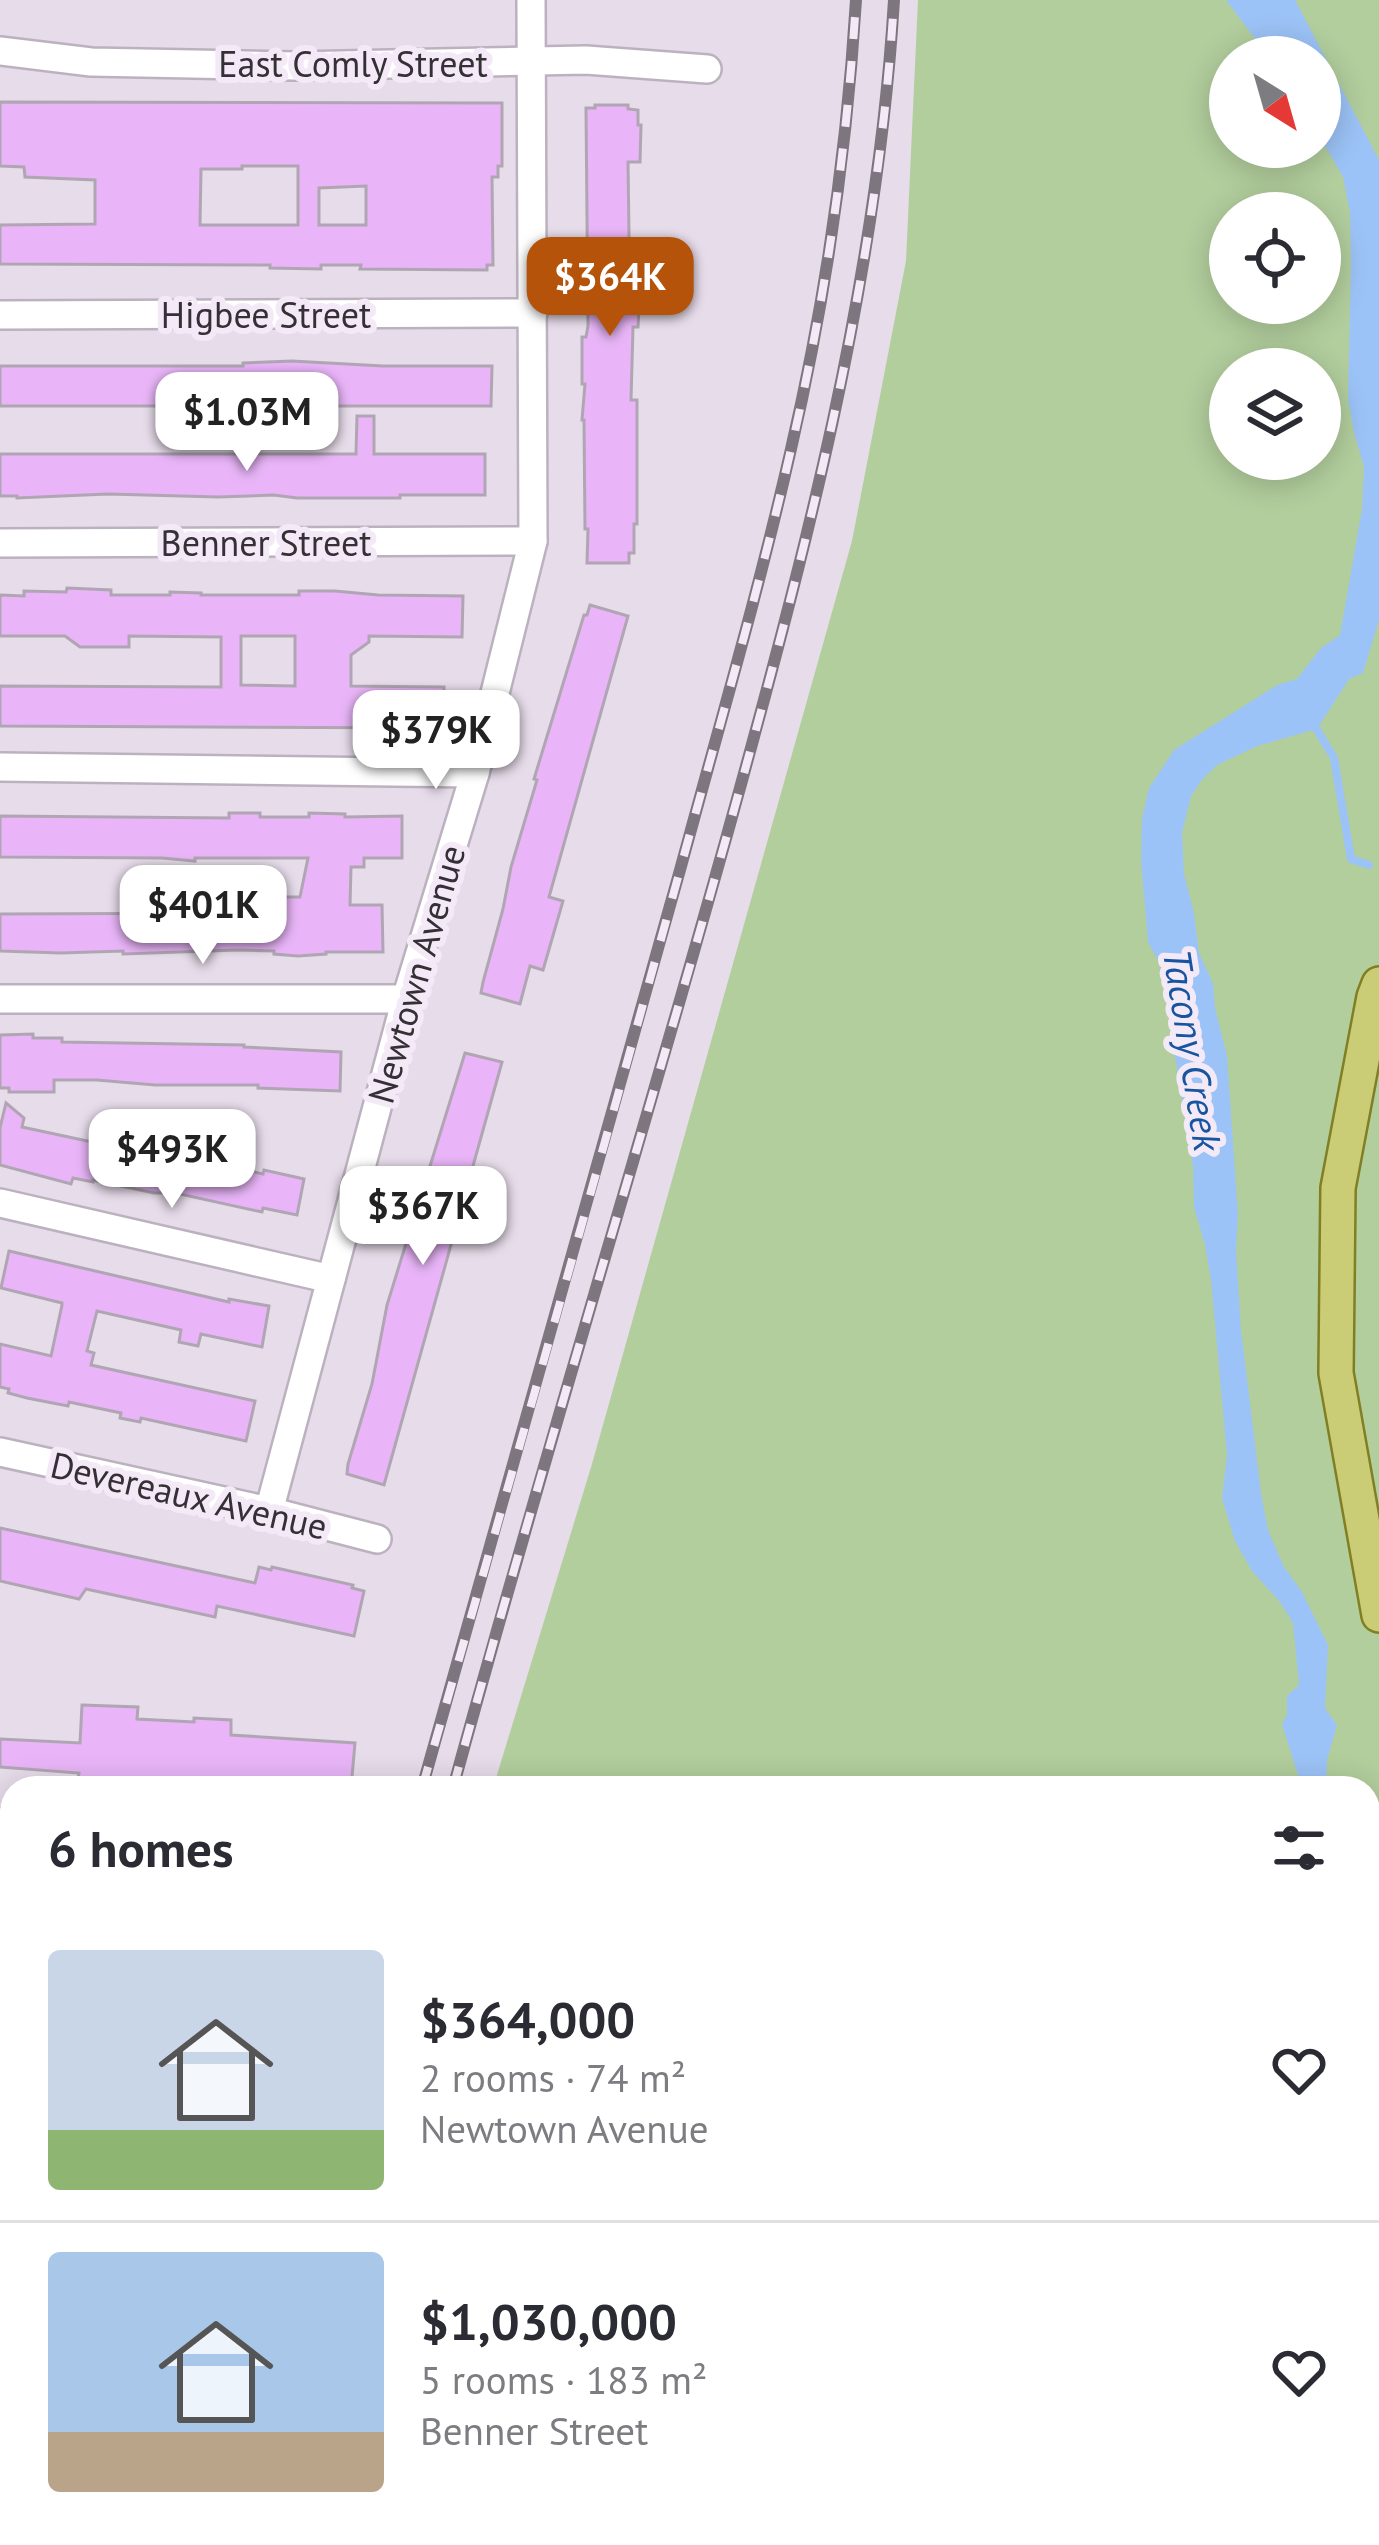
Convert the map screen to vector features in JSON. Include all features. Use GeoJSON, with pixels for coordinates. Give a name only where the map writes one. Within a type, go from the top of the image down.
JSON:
{"type":"FeatureCollection","features":[{"type":"Feature","properties":{"kind":"main road"},"geometry":{"type":"LineString","coordinates":[[1379,984],[1338,1188],[1336,1373],[1379,1615]]}},
{"type":"Feature","properties":{"kind":"street","name":"Newtown Avenue"},"geometry":{"type":"LineString","coordinates":[[269,1511],[406,998],[475,773],[532,541],[531,0]]}},
{"type":"Feature","properties":{"kind":"street","name":"East Comly Street"},"geometry":{"type":"LineString","coordinates":[[0,51],[114,63],[294,66],[586,60],[707,69]]}},
{"type":"Feature","properties":{"kind":"street","name":"Higbee Street"},"geometry":{"type":"LineString","coordinates":[[0,315],[533,313]]}},
{"type":"Feature","properties":{"kind":"street","name":"Benner Street"},"geometry":{"type":"LineString","coordinates":[[0,544],[532,541]]}},
{"type":"Feature","properties":{"kind":"street"},"geometry":{"type":"LineString","coordinates":[[0,767],[475,773]]}},
{"type":"Feature","properties":{"kind":"street"},"geometry":{"type":"LineString","coordinates":[[0,999],[406,998]]}},
{"type":"Feature","properties":{"kind":"street"},"geometry":{"type":"LineString","coordinates":[[0,1203],[331,1279]]}},
{"type":"Feature","properties":{"kind":"street","name":"Devereaux Avenue"},"geometry":{"type":"LineString","coordinates":[[0,1452],[377,1539]]}},
{"type":"Feature","properties":{"kind":"green space"},"geometry":{"type":"Polygon","coordinates":[[[918,0],[1379,0],[1379,1776],[497,1776],[592,1464],[852,541],[906,261],[918,0]]]}},
{"type":"Feature","properties":{"kind":"water"},"geometry":{"type":"Polygon","coordinates":[[[1226,0],[1295,0],[1314,36],[1253,36],[1226,0]]]}},
{"type":"Feature","properties":{"kind":"water","name":"Tacony Creek"},"geometry":{"type":"Polygon","coordinates":[[[1341,88],[1379,160],[1379,620],[1363,673],[1349,679],[1317,729],[1257,746],[1217,765],[1191,796],[1182,833],[1184,874],[1199,953],[1213,983],[1227,1056],[1241,1330],[1261,1493],[1268,1530],[1284,1567],[1328,1645],[1325,1708],[1337,1725],[1326,1776],[1298,1776],[1282,1724],[1287,1696],[1299,1685],[1293,1623],[1252,1571],[1235,1541],[1222,1498],[1227,1455],[1211,1280],[1194,1207],[1172,1005],[1165,973],[1148,942],[1142,819],[1149,788],[1174,750],[1277,685],[1297,679],[1321,648],[1340,635],[1362,509],[1364,467],[1348,399],[1350,213],[1338,168],[1341,88]]]}},
{"type":"Feature","properties":{"kind":"building"},"geometry":{"type":"Polygon","coordinates":[[[0,102],[502,103],[502,166],[498,166],[498,177],[492,177],[493,265],[487,265],[487,270],[0,264],[0,225],[95,224],[95,180],[25,177],[24,167],[0,166],[0,102]],[[298,166],[201,169],[200,225],[298,225],[298,166]],[[366,186],[319,188],[319,225],[366,225],[366,186]]]}},
{"type":"Feature","properties":{"kind":"building"},"geometry":{"type":"Polygon","coordinates":[[[628,105],[638,110],[641,125],[640,162],[628,162],[630,308],[639,309],[638,327],[633,327],[631,400],[637,400],[637,524],[629,563],[587,563],[582,420],[582,337],[588,326],[586,108],[628,105]]]}},
{"type":"Feature","properties":{"kind":"building"},"geometry":{"type":"Polygon","coordinates":[[[292,361],[492,366],[491,406],[0,406],[0,366],[243,366],[292,361]]]}},
{"type":"Feature","properties":{"kind":"building"},"geometry":{"type":"Polygon","coordinates":[[[357,416],[374,416],[374,454],[485,454],[485,495],[0,496],[0,454],[356,454],[357,416]]]}},
{"type":"Feature","properties":{"kind":"building"},"geometry":{"type":"Polygon","coordinates":[[[67,588],[111,590],[111,595],[335,591],[463,596],[462,637],[369,636],[369,642],[351,655],[351,686],[444,687],[444,728],[0,726],[0,686],[221,687],[221,637],[129,636],[129,647],[80,647],[65,636],[0,636],[0,595],[66,592],[67,588]],[[241,636],[241,685],[295,686],[295,636],[241,636]]]}},
{"type":"Feature","properties":{"kind":"building"},"geometry":{"type":"Polygon","coordinates":[[[590,605],[628,616],[549,897],[563,901],[543,970],[530,966],[520,1004],[481,993],[534,779],[590,605]]]}},
{"type":"Feature","properties":{"kind":"building"},"geometry":{"type":"Polygon","coordinates":[[[229,813],[402,816],[402,858],[364,858],[364,867],[351,867],[350,905],[382,905],[383,952],[298,956],[238,950],[0,951],[0,914],[280,913],[280,897],[300,897],[308,858],[0,857],[0,816],[229,818],[229,813]]]}},
{"type":"Feature","properties":{"kind":"building"},"geometry":{"type":"Polygon","coordinates":[[[33,1034],[33,1038],[62,1038],[62,1042],[341,1052],[340,1091],[97,1080],[54,1080],[54,1092],[0,1088],[0,1035],[33,1034]]]}},
{"type":"Feature","properties":{"kind":"building"},"geometry":{"type":"Polygon","coordinates":[[[465,1053],[502,1062],[384,1485],[347,1474],[348,1464],[372,1384],[387,1305],[465,1053]]]}},
{"type":"Feature","properties":{"kind":"building"},"geometry":{"type":"Polygon","coordinates":[[[6,1103],[24,1118],[22,1127],[162,1157],[167,1152],[304,1179],[297,1215],[93,1180],[73,1178],[71,1184],[0,1165],[6,1103]]]}},
{"type":"Feature","properties":{"kind":"building"},"geometry":{"type":"Polygon","coordinates":[[[9,1251],[229,1302],[269,1306],[262,1347],[201,1334],[198,1346],[179,1342],[181,1330],[97,1311],[87,1351],[94,1353],[91,1365],[255,1401],[246,1441],[141,1418],[140,1422],[120,1418],[121,1413],[69,1402],[68,1406],[27,1398],[0,1387],[0,1344],[51,1356],[62,1305],[1,1288],[9,1251]]]}},
{"type":"Feature","properties":{"kind":"building"},"geometry":{"type":"Polygon","coordinates":[[[0,1528],[255,1583],[259,1567],[272,1567],[353,1585],[364,1591],[354,1636],[217,1606],[215,1617],[86,1589],[79,1599],[0,1581],[0,1528]]]}},
{"type":"Feature","properties":{"kind":"building"},"geometry":{"type":"Polygon","coordinates":[[[82,1705],[138,1707],[137,1719],[231,1720],[231,1735],[355,1743],[352,1776],[78,1776],[0,1767],[0,1739],[80,1743],[82,1705]]]}},
{"type":"Feature","properties":{"kind":"waterway"},"geometry":{"type":"LineString","coordinates":[[1314,725],[1334,758],[1351,859],[1369,865]]}},
{"type":"Feature","properties":{"kind":"railway"},"geometry":{"type":"LineString","coordinates":[[425,1776],[617,1100],[779,502],[833,226],[856,0]]}},
{"type":"Feature","properties":{"kind":"railway"},"geometry":{"type":"LineString","coordinates":[[456,1776],[727,835],[809,526],[854,317],[871,212],[894,0]]}}]}
